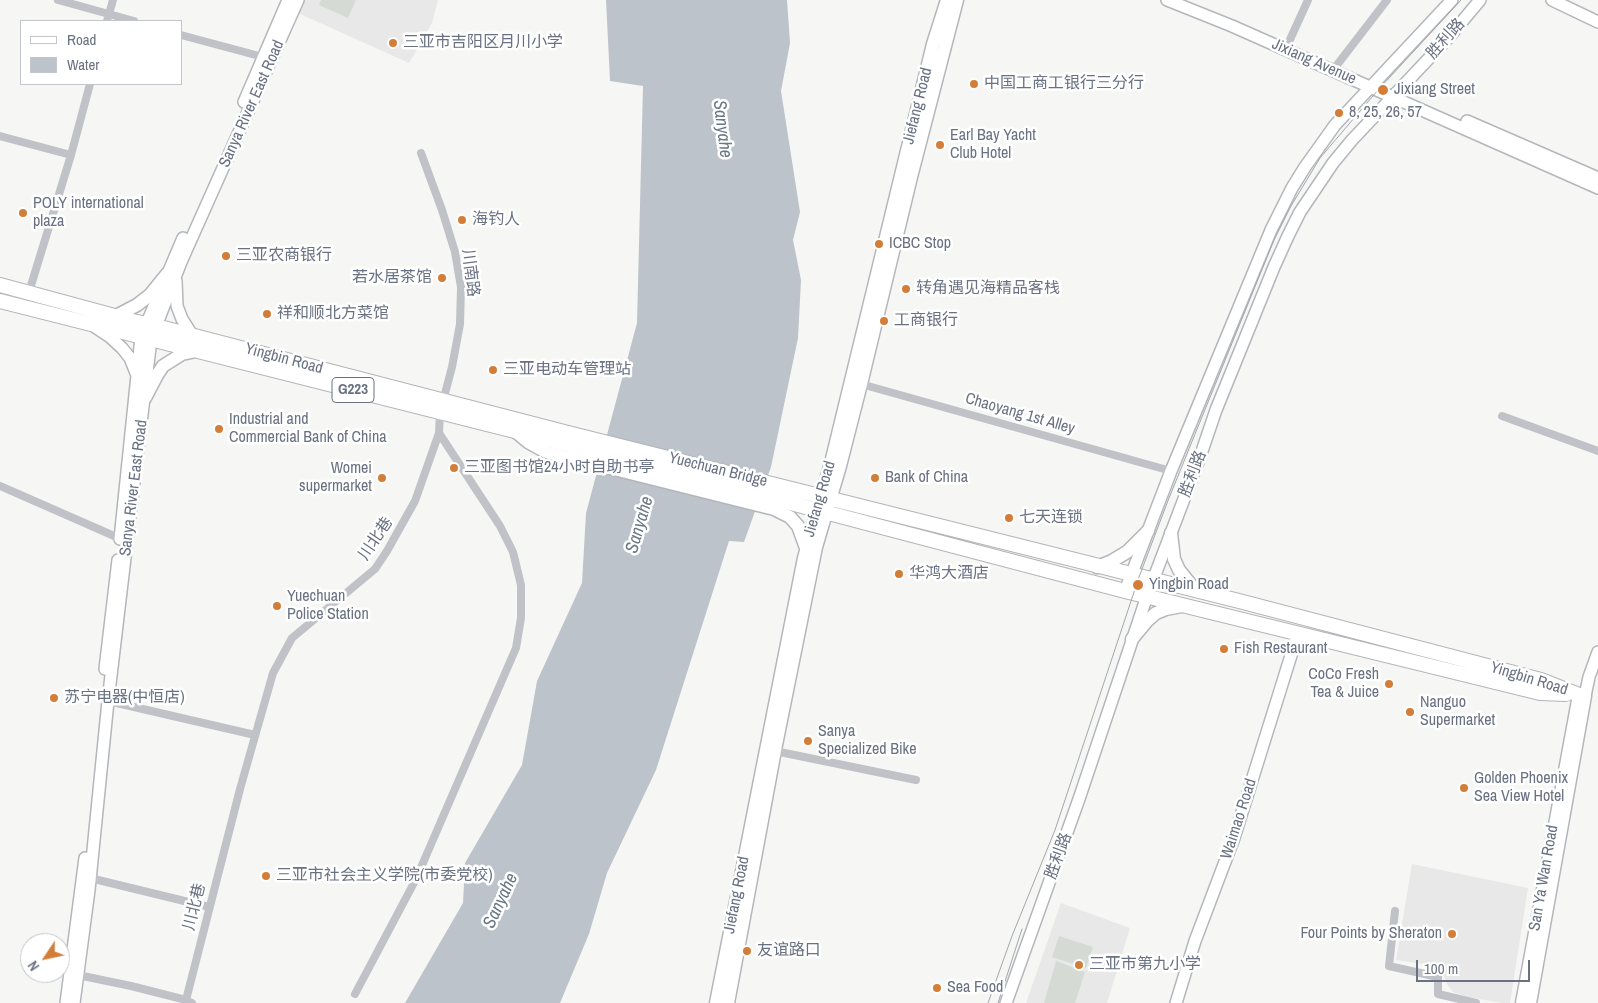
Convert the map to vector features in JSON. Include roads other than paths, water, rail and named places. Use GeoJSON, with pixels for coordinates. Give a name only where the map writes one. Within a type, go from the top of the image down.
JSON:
{"type":"FeatureCollection","features":[{"type":"Feature","properties":{"kind":"highway","name":"Yingbin Road"},"geometry":{"type":"LineString","coordinates":[[0,285],[116,316],[196,351],[441,406],[515,431],[564,444]]}},
{"type":"Feature","properties":{"kind":"highway","name":"Yingbin Road"},"geometry":{"type":"LineString","coordinates":[[0,301],[91,324],[149,332],[192,335],[441,406],[564,444]]}},
{"type":"Feature","properties":{"kind":"highway","name":"Yuechuan Bridge"},"geometry":{"type":"LineString","coordinates":[[564,444],[781,486]]}},
{"type":"Feature","properties":{"kind":"highway","name":"Yuechuan Bridge"},"geometry":{"type":"LineString","coordinates":[[564,444],[775,504]]}},
{"type":"Feature","properties":{"kind":"highway","name":"Yingbin Road"},"geometry":{"type":"LineString","coordinates":[[781,486],[1097,567],[1196,590],[1541,680],[1582,695]]}},
{"type":"Feature","properties":{"kind":"highway","name":"Yingbin Road"},"geometry":{"type":"LineString","coordinates":[[775,504],[822,512],[1125,591],[1540,693],[1582,695]]}},
{"type":"Feature","properties":{"kind":"main road","name":"Sanya River East Road"},"geometry":{"type":"LineString","coordinates":[[66,1003],[84,867],[137,376],[149,332],[172,273],[288,0]]}},
{"type":"Feature","properties":{"kind":"main road","name":"Sanya River East Road"},"geometry":{"type":"LineString","coordinates":[[172,273],[298,0]]}},
{"type":"Feature","properties":{"kind":"main road","name":"Jiefang Road"},"geometry":{"type":"LineString","coordinates":[[826,498],[831,463],[933,44],[947,0]]}},
{"type":"Feature","properties":{"kind":"main road","name":"Jiefang Road"},"geometry":{"type":"LineString","coordinates":[[728,1003],[822,512],[861,384],[957,0]]}},
{"type":"Feature","properties":{"kind":"main road","name":"Jixiang Avenue"},"geometry":{"type":"LineString","coordinates":[[1167,0],[1373,84],[1598,188]]}},
{"type":"Feature","properties":{"kind":"main road","name":"Jixiang Avenue"},"geometry":{"type":"LineString","coordinates":[[1187,0],[1337,65],[1373,84]]}},
{"type":"Feature","properties":{"kind":"main road","name":"胜利路"},"geometry":{"type":"LineString","coordinates":[[1125,591],[1171,471],[1282,207],[1305,166],[1335,125],[1452,0]]}},
{"type":"Feature","properties":{"kind":"main road","name":"胜利路"},"geometry":{"type":"LineString","coordinates":[[1006,1003],[1079,799],[1146,596],[1198,464],[1216,410],[1274,267],[1300,212],[1333,163],[1352,140],[1450,36],[1480,0]]}},
{"type":"Feature","properties":{"kind":"main road"},"geometry":{"type":"LineString","coordinates":[[1552,0],[1598,22]]}},
{"type":"Feature","properties":{"kind":"main road","name":"Jixiang Avenue"},"geometry":{"type":"LineString","coordinates":[[1395,94],[1598,178]]}},
{"type":"Feature","properties":{"kind":"main road"},"geometry":{"type":"LineString","coordinates":[[116,316],[137,305],[172,273]]}},
{"type":"Feature","properties":{"kind":"main road"},"geometry":{"type":"LineString","coordinates":[[172,273],[182,319],[192,335]]}},
{"type":"Feature","properties":{"kind":"main road"},"geometry":{"type":"LineString","coordinates":[[91,324],[122,348],[130,358],[137,376]]}},
{"type":"Feature","properties":{"kind":"main road","name":"Sanya River East Road"},"geometry":{"type":"LineString","coordinates":[[74,1003],[90,878],[108,701],[144,398],[149,332]]}},
{"type":"Feature","properties":{"kind":"main road"},"geometry":{"type":"LineString","coordinates":[[144,398],[163,366],[182,354],[196,351]]}},
{"type":"Feature","properties":{"kind":"main road"},"geometry":{"type":"LineString","coordinates":[[775,504],[798,526],[806,548]]}},
{"type":"Feature","properties":{"kind":"main road","name":"Jiefang Road"},"geometry":{"type":"LineString","coordinates":[[716,1003],[806,548],[822,512]]}},
{"type":"Feature","properties":{"kind":"main road"},"geometry":{"type":"LineString","coordinates":[[1097,567],[1127,552],[1148,531]]}},
{"type":"Feature","properties":{"kind":"main road"},"geometry":{"type":"LineString","coordinates":[[1170,533],[1174,559],[1179,570],[1196,590]]}},
{"type":"Feature","properties":{"kind":"main road"},"geometry":{"type":"LineString","coordinates":[[1132,639],[1156,613],[1166,608],[1186,606]]}},
{"type":"Feature","properties":{"kind":"main road","name":"Waimao Road"},"geometry":{"type":"LineString","coordinates":[[1176,1003],[1195,942],[1234,838],[1298,633]]}},
{"type":"Feature","properties":{"kind":"main road"},"geometry":{"type":"LineString","coordinates":[[1582,695],[1598,652]]}},
{"type":"Feature","properties":{"kind":"main road","name":"San Ya Wan Road"},"geometry":{"type":"LineString","coordinates":[[1522,1003],[1582,695]]}},
{"type":"Feature","properties":{"kind":"main road","name":"San Ya Wan Road"},"geometry":{"type":"LineString","coordinates":[[1530,1003],[1582,695]]}},
{"type":"Feature","properties":{"kind":"street"},"geometry":{"type":"LineString","coordinates":[[58,0],[108,18],[125,20]]}},
{"type":"Feature","properties":{"kind":"street"},"geometry":{"type":"LineString","coordinates":[[108,18],[113,0]]}},
{"type":"Feature","properties":{"kind":"street"},"geometry":{"type":"LineString","coordinates":[[1288,44],[1308,0]]}},
{"type":"Feature","properties":{"kind":"street"},"geometry":{"type":"LineString","coordinates":[[1337,65],[1387,0]]}},
{"type":"Feature","properties":{"kind":"street"},"geometry":{"type":"LineString","coordinates":[[182,34],[263,58]]}},
{"type":"Feature","properties":{"kind":"street"},"geometry":{"type":"LineString","coordinates":[[29,292],[71,155],[90,85]]}},
{"type":"Feature","properties":{"kind":"street"},"geometry":{"type":"LineString","coordinates":[[0,136],[71,155]]}},
{"type":"Feature","properties":{"kind":"street","name":"川南路"},"geometry":{"type":"LineString","coordinates":[[421,152],[455,252],[461,287],[460,324],[452,367],[441,406]]}},
{"type":"Feature","properties":{"kind":"street","name":"Chaoyang 1st Alley"},"geometry":{"type":"LineString","coordinates":[[861,384],[1171,471]]}},
{"type":"Feature","properties":{"kind":"street","name":"川北巷"},"geometry":{"type":"LineString","coordinates":[[189,1001],[209,907],[273,673],[292,638],[378,565],[415,501],[439,433],[441,406]]}},
{"type":"Feature","properties":{"kind":"street"},"geometry":{"type":"LineString","coordinates":[[1502,416],[1598,451]]}},
{"type":"Feature","properties":{"kind":"street"},"geometry":{"type":"LineString","coordinates":[[355,994],[416,879],[516,648],[521,618],[520,585],[513,552],[500,526],[439,433]]}},
{"type":"Feature","properties":{"kind":"street"},"geometry":{"type":"LineString","coordinates":[[0,486],[120,539]]}},
{"type":"Feature","properties":{"kind":"street"},"geometry":{"type":"LineString","coordinates":[[108,701],[255,735]]}},
{"type":"Feature","properties":{"kind":"street"},"geometry":{"type":"LineString","coordinates":[[775,751],[916,780]]}},
{"type":"Feature","properties":{"kind":"street"},"geometry":{"type":"LineString","coordinates":[[90,878],[209,907]]}},
{"type":"Feature","properties":{"kind":"street"},"geometry":{"type":"LineString","coordinates":[[1395,911],[1388,966],[1438,977],[1438,994],[1476,1003]]}},
{"type":"Feature","properties":{"kind":"street"},"geometry":{"type":"LineString","coordinates":[[78,975],[189,1001]]}},
{"type":"Feature","properties":{"kind":"water","name":"Sanyahe"},"geometry":{"type":"Polygon","coordinates":[[[606,0],[787,0],[790,43],[781,91],[800,212],[793,240],[801,280],[798,338],[771,467],[744,542],[729,541],[656,770],[607,873],[589,934],[560,1003],[405,1003],[463,903],[465,863],[522,765],[537,681],[582,583],[586,513],[637,323],[643,86],[610,81],[606,0]]]}},
{"type":"Feature","properties":{"kind":"tram line"},"geometry":{"type":"LineString","coordinates":[[988,1003],[1012,936],[1055,830],[1139,577],[1169,498],[1274,240],[1291,206],[1320,158],[1378,90],[1461,0]]}},
{"type":"Feature","properties":{"kind":"tram line"},"geometry":{"type":"LineString","coordinates":[[998,1003],[1022,929]]}},
{"type":"Feature","properties":{"kind":"place","name":"三亚市吉阳区月川小学"},"geometry":{"type":"Point","coordinates":[393,43]}},
{"type":"Feature","properties":{"kind":"place","name":"中国工商工银行三分行"},"geometry":{"type":"Point","coordinates":[974,84]}},
{"type":"Feature","properties":{"kind":"place","name":"Jixiang Street"},"geometry":{"type":"Point","coordinates":[1383,90]}},
{"type":"Feature","properties":{"kind":"place","name":"8, 25, 26, 57"},"geometry":{"type":"Point","coordinates":[1339,113]}},
{"type":"Feature","properties":{"kind":"place","name":"Earl Bay Yacht Club Hotel"},"geometry":{"type":"Point","coordinates":[940,145]}},
{"type":"Feature","properties":{"kind":"place","name":"POLY international plaza"},"geometry":{"type":"Point","coordinates":[23,213]}},
{"type":"Feature","properties":{"kind":"place","name":"海钓人"},"geometry":{"type":"Point","coordinates":[462,220]}},
{"type":"Feature","properties":{"kind":"place","name":"ICBC Stop"},"geometry":{"type":"Point","coordinates":[879,244]}},
{"type":"Feature","properties":{"kind":"place","name":"三亚农商银行"},"geometry":{"type":"Point","coordinates":[226,256]}},
{"type":"Feature","properties":{"kind":"place","name":"若水居茶馆"},"geometry":{"type":"Point","coordinates":[442,278]}},
{"type":"Feature","properties":{"kind":"place","name":"转角遇见海精品客栈"},"geometry":{"type":"Point","coordinates":[906,289]}},
{"type":"Feature","properties":{"kind":"place","name":"祥和顺北方菜馆"},"geometry":{"type":"Point","coordinates":[267,314]}},
{"type":"Feature","properties":{"kind":"place","name":"工商银行"},"geometry":{"type":"Point","coordinates":[884,321]}},
{"type":"Feature","properties":{"kind":"place","name":"三亚电动车管理站"},"geometry":{"type":"Point","coordinates":[493,370]}},
{"type":"Feature","properties":{"kind":"place","name":"Industrial and Commercial Bank of China"},"geometry":{"type":"Point","coordinates":[219,429]}},
{"type":"Feature","properties":{"kind":"place","name":"三亚图书馆24小时自助书亭"},"geometry":{"type":"Point","coordinates":[454,468]}},
{"type":"Feature","properties":{"kind":"place","name":"Womei supermarket"},"geometry":{"type":"Point","coordinates":[382,478]}},
{"type":"Feature","properties":{"kind":"place","name":"Bank of China"},"geometry":{"type":"Point","coordinates":[875,478]}},
{"type":"Feature","properties":{"kind":"place","name":"七天连锁"},"geometry":{"type":"Point","coordinates":[1009,518]}},
{"type":"Feature","properties":{"kind":"place","name":"华鸿大酒店"},"geometry":{"type":"Point","coordinates":[899,574]}},
{"type":"Feature","properties":{"kind":"place","name":"Yingbin Road"},"geometry":{"type":"Point","coordinates":[1138,585]}},
{"type":"Feature","properties":{"kind":"place","name":"Yuechuan Police Station"},"geometry":{"type":"Point","coordinates":[277,606]}},
{"type":"Feature","properties":{"kind":"place","name":"Fish Restaurant"},"geometry":{"type":"Point","coordinates":[1224,649]}},
{"type":"Feature","properties":{"kind":"place","name":"CoCo Fresh Tea & Juice"},"geometry":{"type":"Point","coordinates":[1389,684]}},
{"type":"Feature","properties":{"kind":"place","name":"苏宁电器(中恒店)"},"geometry":{"type":"Point","coordinates":[54,698]}},
{"type":"Feature","properties":{"kind":"place","name":"Nanguo Supermarket"},"geometry":{"type":"Point","coordinates":[1410,712]}},
{"type":"Feature","properties":{"kind":"place","name":"Sanya Specialized Bike"},"geometry":{"type":"Point","coordinates":[808,741]}},
{"type":"Feature","properties":{"kind":"place","name":"Golden Phoenix Sea View Hotel"},"geometry":{"type":"Point","coordinates":[1464,788]}},
{"type":"Feature","properties":{"kind":"place","name":"三亚市社会主义学院(市委党校)"},"geometry":{"type":"Point","coordinates":[266,876]}},
{"type":"Feature","properties":{"kind":"place","name":"Four Points by Sheraton"},"geometry":{"type":"Point","coordinates":[1452,934]}},
{"type":"Feature","properties":{"kind":"place","name":"友谊路口"},"geometry":{"type":"Point","coordinates":[747,951]}},
{"type":"Feature","properties":{"kind":"place","name":"三亚市第九小学"},"geometry":{"type":"Point","coordinates":[1079,965]}},
{"type":"Feature","properties":{"kind":"place","name":"Sea Food"},"geometry":{"type":"Point","coordinates":[937,988]}}]}
